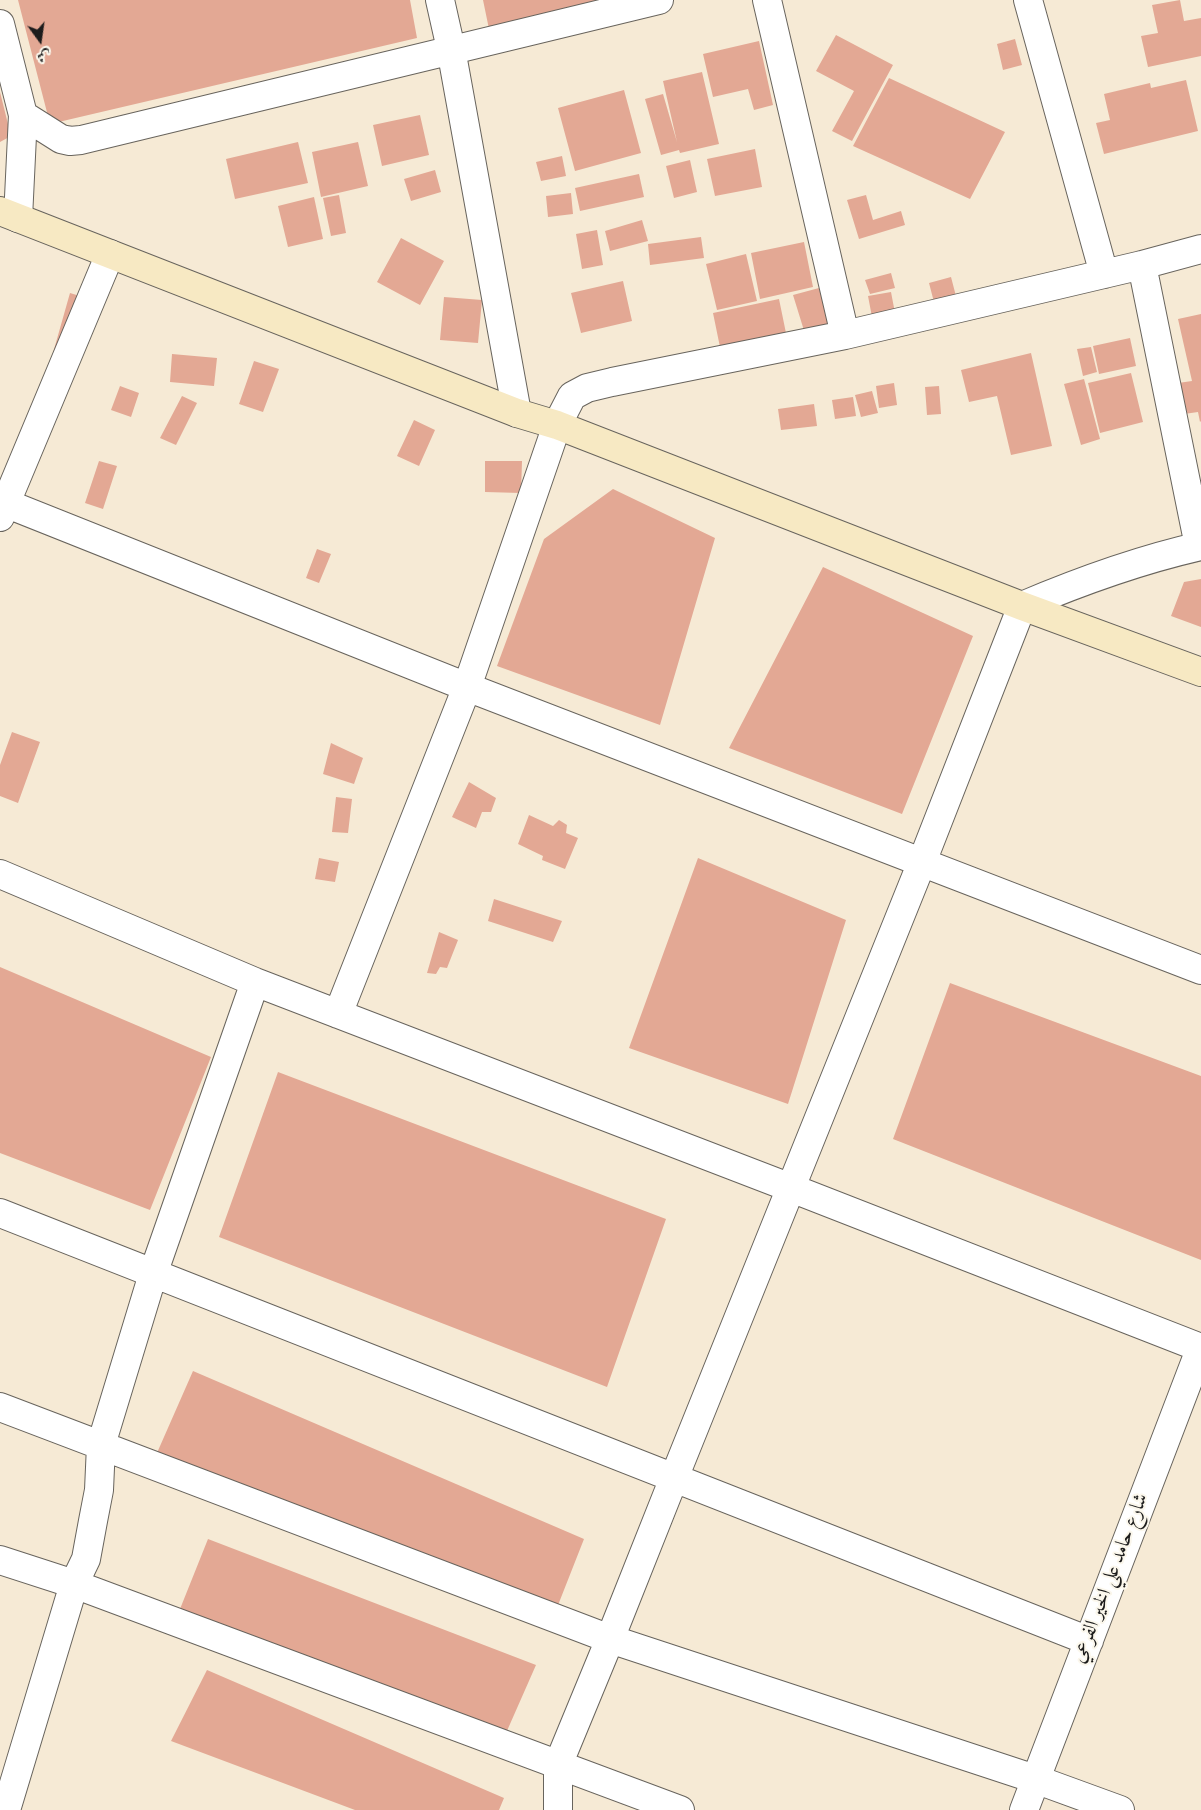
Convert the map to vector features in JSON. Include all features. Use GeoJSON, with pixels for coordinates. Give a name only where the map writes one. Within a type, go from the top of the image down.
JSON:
{"type":"FeatureCollection","features":[{"type":"Feature","properties":{"kind":"main road"},"geometry":{"type":"LineString","coordinates":[[9,214],[517,413],[557,425],[1022,606],[1201,672]]}},
{"type":"Feature","properties":{"kind":"street"},"geometry":{"type":"LineString","coordinates":[[440,0],[451,49],[517,413]]}},
{"type":"Feature","properties":{"kind":"street"},"geometry":{"type":"LineString","coordinates":[[23,115],[61,139],[70,141],[81,140],[658,0]]}},
{"type":"Feature","properties":{"kind":"street"},"geometry":{"type":"LineString","coordinates":[[767,0],[845,335]]}},
{"type":"Feature","properties":{"kind":"street"},"geometry":{"type":"LineString","coordinates":[[1028,0],[1104,274]]}},
{"type":"Feature","properties":{"kind":"street"},"geometry":{"type":"LineString","coordinates":[[0,24],[23,115],[9,214]]}},
{"type":"Feature","properties":{"kind":"street"},"geometry":{"type":"LineString","coordinates":[[338,1014],[467,687],[557,425],[572,396],[587,388],[845,335],[1142,265],[1201,249]]}},
{"type":"Feature","properties":{"kind":"street"},"geometry":{"type":"LineString","coordinates":[[110,254],[2,507],[1201,970]]}},
{"type":"Feature","properties":{"kind":"street"},"geometry":{"type":"LineString","coordinates":[[558,1810],[558,1765],[922,862],[1022,606],[1080,582],[1131,564],[1200,546],[1142,265]]}},
{"type":"Feature","properties":{"kind":"street"},"geometry":{"type":"LineString","coordinates":[[0,874],[255,982],[1201,1348]]}},
{"type":"Feature","properties":{"kind":"street"},"geometry":{"type":"LineString","coordinates":[[6,1810],[74,1584],[86,1559],[99,1490],[101,1445],[153,1274],[255,982]]}},
{"type":"Feature","properties":{"kind":"street"},"geometry":{"type":"LineString","coordinates":[[0,1214],[1088,1641]]}},
{"type":"Feature","properties":{"kind":"street","name":"شارع حامد علي الخير الفرعي"},"geometry":{"type":"LineString","coordinates":[[1024,1810],[1201,1348]]}},
{"type":"Feature","properties":{"kind":"street"},"geometry":{"type":"LineString","coordinates":[[0,1407],[610,1639],[1035,1779],[1120,1810]]}},
{"type":"Feature","properties":{"kind":"street"},"geometry":{"type":"LineString","coordinates":[[0,1560],[74,1584],[680,1810]]}},
{"type":"Feature","properties":{"kind":"building"},"geometry":{"type":"Polygon","coordinates":[[[18,0],[410,0],[417,38],[50,124],[18,0]]]}},
{"type":"Feature","properties":{"kind":"building"},"geometry":{"type":"Polygon","coordinates":[[[483,0],[598,0],[598,1],[489,29],[483,0]]]}},
{"type":"Feature","properties":{"kind":"building"},"geometry":{"type":"Polygon","coordinates":[[[1180,0],[1184,21],[1201,18],[1201,56],[1148,67],[1141,36],[1158,33],[1152,5],[1180,0]]]}},
{"type":"Feature","properties":{"kind":"building"},"geometry":{"type":"Polygon","coordinates":[[[836,35],[893,65],[852,141],[832,131],[854,91],[816,71],[836,35]]]}},
{"type":"Feature","properties":{"kind":"building"},"geometry":{"type":"Polygon","coordinates":[[[1015,39],[1022,65],[1003,70],[997,44],[1015,39]]]}},
{"type":"Feature","properties":{"kind":"building"},"geometry":{"type":"Polygon","coordinates":[[[759,41],[773,105],[754,110],[748,89],[713,97],[703,54],[759,41]]]}},
{"type":"Feature","properties":{"kind":"building"},"geometry":{"type":"Polygon","coordinates":[[[702,72],[719,144],[680,153],[679,150],[661,155],[645,99],[663,94],[677,142],[663,81],[702,72]]]}},
{"type":"Feature","properties":{"kind":"building"},"geometry":{"type":"Polygon","coordinates":[[[889,78],[1005,132],[970,199],[853,146],[889,78]]]}},
{"type":"Feature","properties":{"kind":"building"},"geometry":{"type":"Polygon","coordinates":[[[1186,80],[1198,131],[1104,154],[1096,123],[1110,120],[1104,94],[1150,83],[1151,88],[1186,80]]]}},
{"type":"Feature","properties":{"kind":"building"},"geometry":{"type":"Polygon","coordinates":[[[624,90],[641,153],[575,171],[558,108],[624,90]]]}},
{"type":"Feature","properties":{"kind":"building"},"geometry":{"type":"Polygon","coordinates":[[[0,92],[11,136],[0,142],[0,92]]]}},
{"type":"Feature","properties":{"kind":"building"},"geometry":{"type":"Polygon","coordinates":[[[420,115],[429,155],[382,166],[373,125],[420,115]]]}},
{"type":"Feature","properties":{"kind":"building"},"geometry":{"type":"Polygon","coordinates":[[[298,142],[308,183],[235,199],[226,159],[298,142]]]}},
{"type":"Feature","properties":{"kind":"building"},"geometry":{"type":"Polygon","coordinates":[[[358,142],[368,186],[321,197],[312,152],[358,142]]]}},
{"type":"Feature","properties":{"kind":"building"},"geometry":{"type":"Polygon","coordinates":[[[755,149],[762,187],[715,196],[707,159],[755,149]]]}},
{"type":"Feature","properties":{"kind":"building"},"geometry":{"type":"Polygon","coordinates":[[[562,156],[566,176],[541,181],[536,162],[562,156]]]}},
{"type":"Feature","properties":{"kind":"building"},"geometry":{"type":"Polygon","coordinates":[[[690,160],[697,192],[674,198],[666,166],[690,160]]]}},
{"type":"Feature","properties":{"kind":"building"},"geometry":{"type":"Polygon","coordinates":[[[435,170],[441,192],[411,201],[404,179],[435,170]]]}},
{"type":"Feature","properties":{"kind":"building"},"geometry":{"type":"Polygon","coordinates":[[[639,174],[644,197],[580,211],[575,188],[639,174]]]}},
{"type":"Feature","properties":{"kind":"building"},"geometry":{"type":"Polygon","coordinates":[[[571,193],[573,214],[548,217],[546,196],[571,193]]]}},
{"type":"Feature","properties":{"kind":"building"},"geometry":{"type":"Polygon","coordinates":[[[339,195],[346,233],[331,236],[323,198],[339,195]]]}},
{"type":"Feature","properties":{"kind":"building"},"geometry":{"type":"Polygon","coordinates":[[[866,195],[873,220],[901,211],[905,225],[859,239],[847,200],[866,195]]]}},
{"type":"Feature","properties":{"kind":"building"},"geometry":{"type":"Polygon","coordinates":[[[314,197],[323,239],[288,247],[278,206],[314,197]]]}},
{"type":"Feature","properties":{"kind":"building"},"geometry":{"type":"Polygon","coordinates":[[[642,220],[648,241],[610,251],[605,231],[642,220]]]}},
{"type":"Feature","properties":{"kind":"building"},"geometry":{"type":"Polygon","coordinates":[[[597,230],[603,265],[582,269],[576,234],[597,230]]]}},
{"type":"Feature","properties":{"kind":"building"},"geometry":{"type":"Polygon","coordinates":[[[701,237],[704,258],[650,265],[648,244],[701,237]]]}},
{"type":"Feature","properties":{"kind":"building"},"geometry":{"type":"Polygon","coordinates":[[[401,238],[444,261],[420,305],[377,282],[401,238]]]}},
{"type":"Feature","properties":{"kind":"building"},"geometry":{"type":"Polygon","coordinates":[[[804,242],[813,287],[760,299],[751,253],[804,242]]]}},
{"type":"Feature","properties":{"kind":"building"},"geometry":{"type":"Polygon","coordinates":[[[746,254],[757,301],[717,310],[706,264],[746,254]]]}},
{"type":"Feature","properties":{"kind":"building"},"geometry":{"type":"Polygon","coordinates":[[[891,273],[895,288],[870,294],[865,280],[891,273]]]}},
{"type":"Feature","properties":{"kind":"building"},"geometry":{"type":"Polygon","coordinates":[[[951,277],[957,300],[935,306],[929,283],[951,277]]]}},
{"type":"Feature","properties":{"kind":"building"},"geometry":{"type":"Polygon","coordinates":[[[623,281],[632,321],[581,333],[571,293],[623,281]]]}},
{"type":"Feature","properties":{"kind":"building"},"geometry":{"type":"Polygon","coordinates":[[[819,288],[831,329],[806,337],[793,295],[819,288]]]}},
{"type":"Feature","properties":{"kind":"building"},"geometry":{"type":"Polygon","coordinates":[[[891,292],[895,313],[872,317],[868,296],[891,292]]]}},
{"type":"Feature","properties":{"kind":"building"},"geometry":{"type":"Polygon","coordinates":[[[70,293],[93,300],[75,359],[53,353],[70,293]]]}},
{"type":"Feature","properties":{"kind":"building"},"geometry":{"type":"Polygon","coordinates":[[[444,297],[482,300],[478,343],[440,340],[444,297]]]}},
{"type":"Feature","properties":{"kind":"building"},"geometry":{"type":"Polygon","coordinates":[[[779,299],[787,338],[721,352],[713,313],[779,299]]]}},
{"type":"Feature","properties":{"kind":"building"},"geometry":{"type":"Polygon","coordinates":[[[1201,314],[1200,422],[1198,412],[1177,415],[1171,384],[1192,381],[1178,319],[1201,314]]]}},
{"type":"Feature","properties":{"kind":"building"},"geometry":{"type":"Polygon","coordinates":[[[1130,338],[1136,366],[1099,374],[1093,346],[1130,338]]]}},
{"type":"Feature","properties":{"kind":"building"},"geometry":{"type":"Polygon","coordinates":[[[1091,347],[1097,372],[1083,376],[1077,349],[1091,347]]]}},
{"type":"Feature","properties":{"kind":"building"},"geometry":{"type":"Polygon","coordinates":[[[1031,353],[1052,446],[1011,455],[997,396],[969,402],[961,370],[1031,353]]]}},
{"type":"Feature","properties":{"kind":"building"},"geometry":{"type":"Polygon","coordinates":[[[172,354],[217,358],[214,386],[170,382],[172,354]]]}},
{"type":"Feature","properties":{"kind":"building"},"geometry":{"type":"Polygon","coordinates":[[[254,361],[279,369],[263,412],[239,404],[254,361]]]}},
{"type":"Feature","properties":{"kind":"building"},"geometry":{"type":"Polygon","coordinates":[[[1131,373],[1143,422],[1100,433],[1088,383],[1131,373]]]}},
{"type":"Feature","properties":{"kind":"building"},"geometry":{"type":"Polygon","coordinates":[[[1084,379],[1100,439],[1081,445],[1064,384],[1084,379]]]}},
{"type":"Feature","properties":{"kind":"building"},"geometry":{"type":"Polygon","coordinates":[[[894,383],[897,405],[879,408],[876,386],[894,383]]]}},
{"type":"Feature","properties":{"kind":"building"},"geometry":{"type":"Polygon","coordinates":[[[120,386],[139,393],[131,417],[111,410],[120,386]]]}},
{"type":"Feature","properties":{"kind":"building"},"geometry":{"type":"Polygon","coordinates":[[[939,386],[941,414],[927,415],[925,387],[939,386]]]}},
{"type":"Feature","properties":{"kind":"building"},"geometry":{"type":"Polygon","coordinates":[[[872,391],[878,413],[861,417],[855,395],[872,391]]]}},
{"type":"Feature","properties":{"kind":"building"},"geometry":{"type":"Polygon","coordinates":[[[182,396],[197,403],[176,445],[160,438],[182,396]]]}},
{"type":"Feature","properties":{"kind":"building"},"geometry":{"type":"Polygon","coordinates":[[[853,397],[856,416],[835,419],[832,400],[853,397]]]}},
{"type":"Feature","properties":{"kind":"building"},"geometry":{"type":"Polygon","coordinates":[[[814,404],[817,426],[781,430],[778,409],[814,404]]]}},
{"type":"Feature","properties":{"kind":"building"},"geometry":{"type":"Polygon","coordinates":[[[414,420],[435,430],[419,466],[397,456],[414,420]]]}},
{"type":"Feature","properties":{"kind":"building"},"geometry":{"type":"Polygon","coordinates":[[[99,461],[117,466],[103,509],[85,503],[99,461]]]}},
{"type":"Feature","properties":{"kind":"building"},"geometry":{"type":"Polygon","coordinates":[[[485,461],[522,461],[521,493],[485,492],[485,461]]]}},
{"type":"Feature","properties":{"kind":"building"},"geometry":{"type":"Polygon","coordinates":[[[613,489],[715,538],[660,725],[497,666],[544,539],[613,489]]]}},
{"type":"Feature","properties":{"kind":"building"},"geometry":{"type":"Polygon","coordinates":[[[317,549],[331,554],[319,583],[306,578],[317,549]]]}},
{"type":"Feature","properties":{"kind":"building"},"geometry":{"type":"Polygon","coordinates":[[[823,567],[973,636],[902,814],[729,748],[823,567]]]}},
{"type":"Feature","properties":{"kind":"building"},"geometry":{"type":"Polygon","coordinates":[[[1201,579],[1201,627],[1171,616],[1184,582],[1201,579]]]}},
{"type":"Feature","properties":{"kind":"building"},"geometry":{"type":"Polygon","coordinates":[[[12,732],[40,742],[18,803],[0,796],[0,765],[12,732]]]}},
{"type":"Feature","properties":{"kind":"building"},"geometry":{"type":"Polygon","coordinates":[[[331,743],[363,758],[354,784],[323,774],[331,743]]]}},
{"type":"Feature","properties":{"kind":"building"},"geometry":{"type":"Polygon","coordinates":[[[469,782],[496,798],[491,812],[482,812],[476,828],[452,817],[469,782]]]}},
{"type":"Feature","properties":{"kind":"building"},"geometry":{"type":"Polygon","coordinates":[[[336,797],[352,799],[348,833],[332,832],[336,797]]]}},
{"type":"Feature","properties":{"kind":"building"},"geometry":{"type":"Polygon","coordinates":[[[529,815],[553,826],[559,820],[567,825],[566,833],[578,838],[565,869],[542,860],[543,856],[518,844],[529,815]]]}},
{"type":"Feature","properties":{"kind":"building"},"geometry":{"type":"Polygon","coordinates":[[[319,858],[339,862],[335,882],[315,879],[319,858]]]}},
{"type":"Feature","properties":{"kind":"building"},"geometry":{"type":"Polygon","coordinates":[[[698,858],[846,920],[788,1104],[629,1048],[698,858]]]}},
{"type":"Feature","properties":{"kind":"building"},"geometry":{"type":"Polygon","coordinates":[[[494,899],[562,921],[553,942],[488,921],[494,899]]]}},
{"type":"Feature","properties":{"kind":"building"},"geometry":{"type":"Polygon","coordinates":[[[439,932],[458,940],[447,968],[440,967],[436,974],[427,973],[439,932]]]}},
{"type":"Feature","properties":{"kind":"building"},"geometry":{"type":"Polygon","coordinates":[[[0,967],[211,1057],[150,1210],[0,1153],[0,967]]]}},
{"type":"Feature","properties":{"kind":"building"},"geometry":{"type":"Polygon","coordinates":[[[950,983],[1201,1076],[1201,1260],[893,1139],[950,983]]]}},
{"type":"Feature","properties":{"kind":"building"},"geometry":{"type":"Polygon","coordinates":[[[278,1072],[666,1219],[607,1387],[219,1237],[278,1072]]]}},
{"type":"Feature","properties":{"kind":"building"},"geometry":{"type":"Polygon","coordinates":[[[193,1371],[584,1539],[551,1623],[153,1462],[193,1371]]]}},
{"type":"Feature","properties":{"kind":"building"},"geometry":{"type":"Polygon","coordinates":[[[208,1539],[536,1665],[499,1749],[176,1619],[208,1539]]]}},
{"type":"Feature","properties":{"kind":"building"},"geometry":{"type":"Polygon","coordinates":[[[207,1670],[504,1798],[499,1810],[355,1810],[171,1741],[207,1670]]]}}]}
